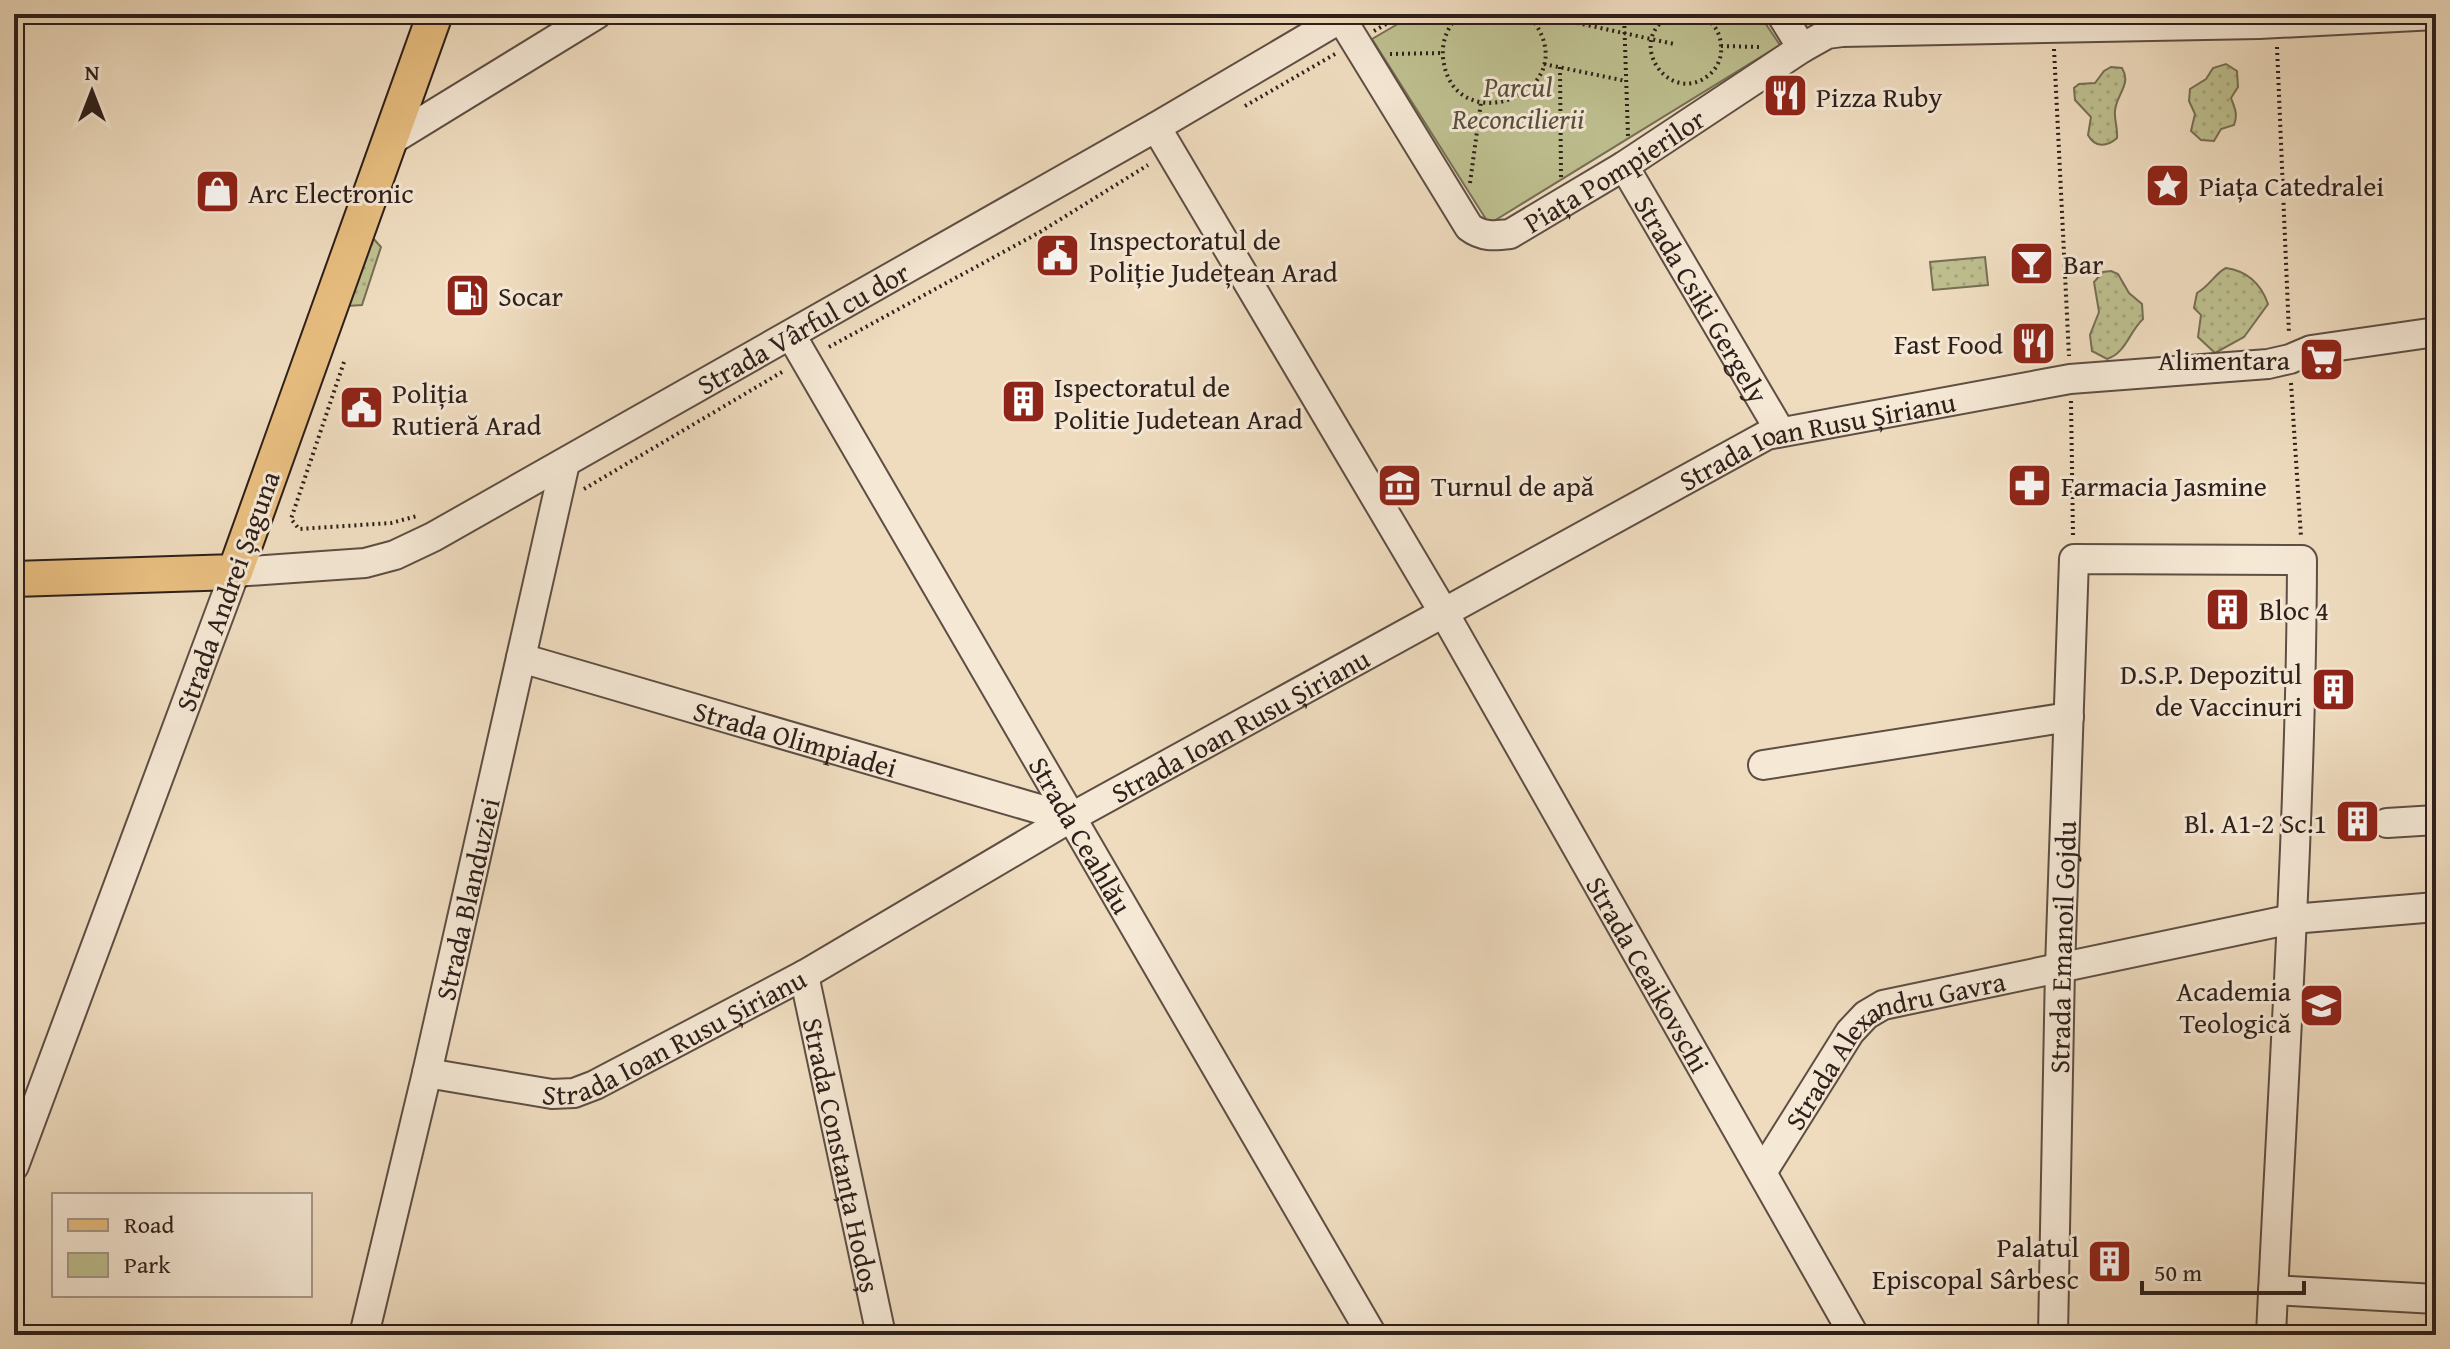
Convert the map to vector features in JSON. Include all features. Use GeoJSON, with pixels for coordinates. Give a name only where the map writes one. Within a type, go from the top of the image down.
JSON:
{"type":"FeatureCollection","features":[{"type":"Feature","properties":{"kind":"main road","name":"Strada Andrei Șaguna"},"geometry":{"type":"LineString","coordinates":[[235,572],[435,14]]}},
{"type":"Feature","properties":{"kind":"main road"},"geometry":{"type":"LineString","coordinates":[[14,579],[235,572]]}},
{"type":"Feature","properties":{"kind":"street"},"geometry":{"type":"LineString","coordinates":[[390,141],[597,14]]}},
{"type":"Feature","properties":{"kind":"street"},"geometry":{"type":"LineString","coordinates":[[1781,14],[1802,48]]}},
{"type":"Feature","properties":{"kind":"street","name":"Piața Pompierilor"},"geometry":{"type":"LineString","coordinates":[[1465,220],[1477,233],[1492,237],[1510,234],[1627,164],[1827,34],[2436,15]]}},
{"type":"Feature","properties":{"kind":"street"},"geometry":{"type":"LineString","coordinates":[[1345,16],[1366,45],[1465,220]]}},
{"type":"Feature","properties":{"kind":"street","name":"Strada Vârful cu dor"},"geometry":{"type":"LineString","coordinates":[[235,572],[338,567],[395,555],[791,335],[1345,16]]}},
{"type":"Feature","properties":{"kind":"street","name":"Strada Ceaikovschi"},"geometry":{"type":"LineString","coordinates":[[1156,127],[1444,613],[1854,1335]]}},
{"type":"Feature","properties":{"kind":"street","name":"Strada Csiki Gergely"},"geometry":{"type":"LineString","coordinates":[[1627,164],[1780,431]]}},
{"type":"Feature","properties":{"kind":"street","name":"Strada Ioan Rusu Șirianu"},"geometry":{"type":"LineString","coordinates":[[427,1073],[552,1094],[574,1093],[595,1085],[804,975],[1070,818],[1746,445],[1780,431],[2070,379],[2227,369],[2290,359],[2311,350],[2436,332]]}},
{"type":"Feature","properties":{"kind":"street","name":"Strada Ceahlău"},"geometry":{"type":"LineString","coordinates":[[791,335],[1372,1335]]}},
{"type":"Feature","properties":{"kind":"street","name":"Strada Blanduziei"},"geometry":{"type":"LineString","coordinates":[[364,1335],[427,1073],[565,463]]}},
{"type":"Feature","properties":{"kind":"street"},"geometry":{"type":"LineString","coordinates":[[2074,559],[2302,560],[2303,632],[2292,919],[2271,1335]]}},
{"type":"Feature","properties":{"kind":"street","name":"Strada Emanoil Gojdu"},"geometry":{"type":"LineString","coordinates":[[2053,1335],[2060,968],[2074,559]]}},
{"type":"Feature","properties":{"kind":"street","name":"Strada Andrei Șaguna"},"geometry":{"type":"LineString","coordinates":[[14,1166],[235,572]]}},
{"type":"Feature","properties":{"kind":"street","name":"Strada Olimpiadei"},"geometry":{"type":"LineString","coordinates":[[521,658],[1070,818]]}},
{"type":"Feature","properties":{"kind":"street"},"geometry":{"type":"LineString","coordinates":[[1763,765],[2069,717]]}},
{"type":"Feature","properties":{"kind":"street"},"geometry":{"type":"LineString","coordinates":[[2387,823],[2436,820]]}},
{"type":"Feature","properties":{"kind":"street","name":"Strada Alexandru Gavra"},"geometry":{"type":"LineString","coordinates":[[1763,1171],[1850,1032],[1866,1015],[1883,1005],[2292,919],[2436,907]]}},
{"type":"Feature","properties":{"kind":"street","name":"Strada Constanța Hodoș"},"geometry":{"type":"LineString","coordinates":[[804,975],[881,1335]]}},
{"type":"Feature","properties":{"kind":"street"},"geometry":{"type":"LineString","coordinates":[[2273,1290],[2436,1299]]}},
{"type":"Feature","properties":{"kind":"path"},"geometry":{"type":"LineString","coordinates":[[1366,45],[1403,14]]}},
{"type":"Feature","properties":{"kind":"path"},"geometry":{"type":"LineString","coordinates":[[1460,14],[1444,36],[1442,53],[1445,70],[1453,85],[1466,96],[1498,104],[1514,100],[1529,90],[1544,64],[1545,44],[1539,28],[1528,14]]}},
{"type":"Feature","properties":{"kind":"path"},"geometry":{"type":"LineString","coordinates":[[1536,14],[1674,44]]}},
{"type":"Feature","properties":{"kind":"path"},"geometry":{"type":"LineString","coordinates":[[1587,14],[1588,26]]}},
{"type":"Feature","properties":{"kind":"path"},"geometry":{"type":"LineString","coordinates":[[1624,14],[1627,164]]}},
{"type":"Feature","properties":{"kind":"path"},"geometry":{"type":"LineString","coordinates":[[1674,14],[1658,26],[1651,39],[1652,60],[1667,78],[1677,82],[1700,80],[1710,74],[1721,54],[1721,42],[1710,21],[1699,14]]}},
{"type":"Feature","properties":{"kind":"path"},"geometry":{"type":"LineString","coordinates":[[2266,20],[2302,560]]}},
{"type":"Feature","properties":{"kind":"path"},"geometry":{"type":"LineString","coordinates":[[2052,27],[2070,379],[2074,559]]}},
{"type":"Feature","properties":{"kind":"path"},"geometry":{"type":"LineString","coordinates":[[1366,45],[1442,53]]}},
{"type":"Feature","properties":{"kind":"path"},"geometry":{"type":"LineString","coordinates":[[1239,109],[1335,54]]}},
{"type":"Feature","properties":{"kind":"path"},"geometry":{"type":"LineString","coordinates":[[1544,64],[1626,81]]}},
{"type":"Feature","properties":{"kind":"path"},"geometry":{"type":"LineString","coordinates":[[1560,67],[1561,203]]}},
{"type":"Feature","properties":{"kind":"path"},"geometry":{"type":"LineString","coordinates":[[1465,220],[1481,102]]}},
{"type":"Feature","properties":{"kind":"path"},"geometry":{"type":"LineString","coordinates":[[829,347],[1040,232],[1148,165]]}},
{"type":"Feature","properties":{"kind":"path"},"geometry":{"type":"LineString","coordinates":[[344,362],[291,519],[299,529],[391,523],[423,514]]}},
{"type":"Feature","properties":{"kind":"path"},"geometry":{"type":"LineString","coordinates":[[581,491],[782,372]]}},
{"type":"Feature","properties":{"kind":"green space","name":"Parcul Reconcilierii"},"geometry":{"type":"Polygon","coordinates":[[[1415,14],[1759,14],[1780,45],[1489,224],[1372,39],[1415,14]]]}},
{"type":"Feature","properties":{"kind":"green space"},"geometry":{"type":"Polygon","coordinates":[[[2226,64],[2237,71],[2238,87],[2231,98],[2236,115],[2234,125],[2221,129],[2214,141],[2201,140],[2191,131],[2195,114],[2189,101],[2190,89],[2206,79],[2213,68],[2226,64]]]}},
{"type":"Feature","properties":{"kind":"green space"},"geometry":{"type":"Polygon","coordinates":[[[2111,67],[2122,68],[2125,79],[2115,111],[2117,138],[2101,145],[2088,135],[2091,117],[2075,100],[2074,88],[2079,84],[2095,83],[2111,67]]]}},
{"type":"Feature","properties":{"kind":"green space"},"geometry":{"type":"Polygon","coordinates":[[[372,237],[381,247],[362,305],[348,306],[372,237]]]}},
{"type":"Feature","properties":{"kind":"green space"},"geometry":{"type":"Polygon","coordinates":[[[1985,257],[1988,285],[1933,290],[1930,262],[1985,257]]]}},
{"type":"Feature","properties":{"kind":"green space"},"geometry":{"type":"Polygon","coordinates":[[[2226,268],[2252,280],[2268,304],[2244,337],[2215,353],[2198,337],[2201,315],[2194,308],[2197,293],[2226,268]]]}},
{"type":"Feature","properties":{"kind":"green space"},"geometry":{"type":"Polygon","coordinates":[[[2103,272],[2118,274],[2129,293],[2142,304],[2143,319],[2119,352],[2107,359],[2092,351],[2090,335],[2099,312],[2094,282],[2103,272]]]}},
{"type":"Feature","properties":{"kind":"place","name":"Pizza Ruby"},"geometry":{"type":"Point","coordinates":[1785,96]}},
{"type":"Feature","properties":{"kind":"place","name":"Piața Catedralei"},"geometry":{"type":"Point","coordinates":[2168,185]}},
{"type":"Feature","properties":{"kind":"place","name":"Arc Electronic"},"geometry":{"type":"Point","coordinates":[217,192]}},
{"type":"Feature","properties":{"kind":"place","name":"Inspectoratul de Poliție Județean Arad"},"geometry":{"type":"Point","coordinates":[1058,255]}},
{"type":"Feature","properties":{"kind":"place","name":"Bar"},"geometry":{"type":"Point","coordinates":[2032,263]}},
{"type":"Feature","properties":{"kind":"place","name":"Socar"},"geometry":{"type":"Point","coordinates":[467,295]}},
{"type":"Feature","properties":{"kind":"place","name":"Fast Food"},"geometry":{"type":"Point","coordinates":[2034,343]}},
{"type":"Feature","properties":{"kind":"place","name":"Alimentara"},"geometry":{"type":"Point","coordinates":[2321,359]}},
{"type":"Feature","properties":{"kind":"place","name":"Ispectoratul de Politie Judetean Arad"},"geometry":{"type":"Point","coordinates":[1023,402]}},
{"type":"Feature","properties":{"kind":"place","name":"Poliția Rutieră Arad"},"geometry":{"type":"Point","coordinates":[361,408]}},
{"type":"Feature","properties":{"kind":"place","name":"Turnul de apă"},"geometry":{"type":"Point","coordinates":[1400,485]}},
{"type":"Feature","properties":{"kind":"place","name":"Farmacia Jasmine"},"geometry":{"type":"Point","coordinates":[2030,485]}},
{"type":"Feature","properties":{"kind":"place","name":"Bloc 4"},"geometry":{"type":"Point","coordinates":[2228,609]}},
{"type":"Feature","properties":{"kind":"place","name":"D.S.P. Depozitul de Vaccinuri"},"geometry":{"type":"Point","coordinates":[2333,689]}},
{"type":"Feature","properties":{"kind":"place","name":"Bl. A1-2 Sc.1"},"geometry":{"type":"Point","coordinates":[2358,822]}},
{"type":"Feature","properties":{"kind":"place","name":"Academia Teologică"},"geometry":{"type":"Point","coordinates":[2322,1006]}},
{"type":"Feature","properties":{"kind":"place","name":"Palatul Episcopal Sârbesc"},"geometry":{"type":"Point","coordinates":[2110,1262]}}]}
